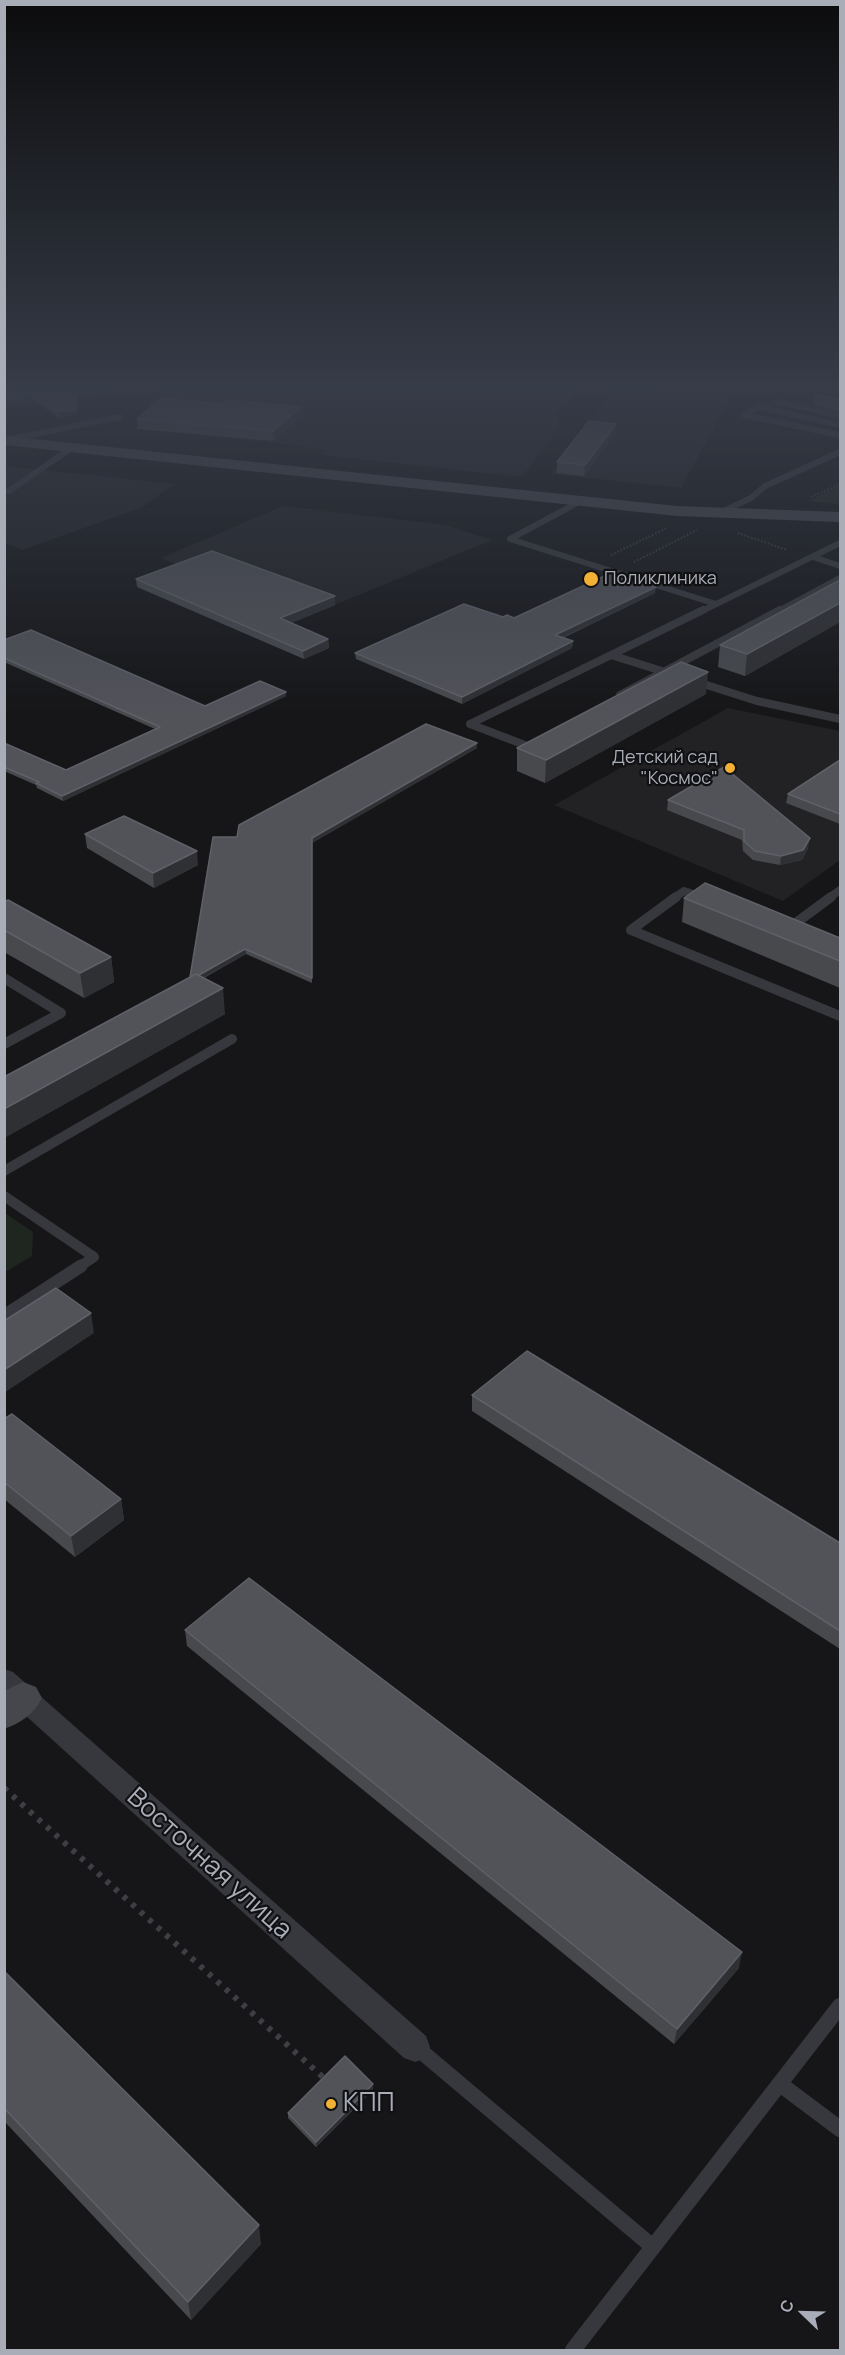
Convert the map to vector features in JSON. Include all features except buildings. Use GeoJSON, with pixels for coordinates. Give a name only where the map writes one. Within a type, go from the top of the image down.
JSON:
{"type":"FeatureCollection","features":[{"type":"Feature","properties":{"kind":"street"},"geometry":{"type":"LineString","coordinates":[[551,499],[718,513],[840,518]]}},
{"type":"Feature","properties":{"kind":"street","name":"Восточная улица"},"geometry":{"type":"LineString","coordinates":[[11,1697],[415,2047]]}},
{"type":"Feature","properties":{"kind":"lane"},"geometry":{"type":"LineString","coordinates":[[718,513],[749,499]]}},
{"type":"Feature","properties":{"kind":"lane"},"geometry":{"type":"LineString","coordinates":[[579,502],[510,539],[716,604]]}},
{"type":"Feature","properties":{"kind":"lane"},"geometry":{"type":"LineString","coordinates":[[540,741],[530,747],[470,723],[840,543]]}},
{"type":"Feature","properties":{"kind":"lane"},"geometry":{"type":"LineString","coordinates":[[812,557],[840,566]]}},
{"type":"Feature","properties":{"kind":"lane"},"geometry":{"type":"LineString","coordinates":[[611,700],[840,578]]}},
{"type":"Feature","properties":{"kind":"lane"},"geometry":{"type":"LineString","coordinates":[[611,655],[672,674]]}},
{"type":"Feature","properties":{"kind":"lane"},"geometry":{"type":"LineString","coordinates":[[683,678],[757,701],[840,719]]}},
{"type":"Feature","properties":{"kind":"lane"},"geometry":{"type":"LineString","coordinates":[[786,930],[840,890]]}},
{"type":"Feature","properties":{"kind":"lane"},"geometry":{"type":"LineString","coordinates":[[715,902],[684,891],[631,930],[840,1016]]}},
{"type":"Feature","properties":{"kind":"lane"},"geometry":{"type":"LineString","coordinates":[[776,926],[797,934]]}},
{"type":"Feature","properties":{"kind":"lane"},"geometry":{"type":"LineString","coordinates":[[4,978],[62,1013],[4,1044]]}},
{"type":"Feature","properties":{"kind":"lane"},"geometry":{"type":"LineString","coordinates":[[4,1171],[232,1039]]}},
{"type":"Feature","properties":{"kind":"lane"},"geometry":{"type":"LineString","coordinates":[[4,1196],[94,1257],[4,1317]]}},
{"type":"Feature","properties":{"kind":"lane"},"geometry":{"type":"LineString","coordinates":[[573,2350],[840,2006]]}},
{"type":"Feature","properties":{"kind":"lane"},"geometry":{"type":"LineString","coordinates":[[415,2047],[653,2247]]}},
{"type":"Feature","properties":{"kind":"lane"},"geometry":{"type":"LineString","coordinates":[[780,2084],[840,2129]]}},
{"type":"Feature","properties":{"kind":"path"},"geometry":{"type":"LineString","coordinates":[[592,565],[677,523]]}},
{"type":"Feature","properties":{"kind":"path"},"geometry":{"type":"LineString","coordinates":[[615,572],[704,527]]}},
{"type":"Feature","properties":{"kind":"path"},"geometry":{"type":"LineString","coordinates":[[730,530],[812,557]]}},
{"type":"Feature","properties":{"kind":"path"},"geometry":{"type":"LineString","coordinates":[[4,1788],[326,2080]]}},
{"type":"Feature","properties":{"kind":"shaded area"},"geometry":{"type":"Polygon","coordinates":[[[4,499],[154,499],[143,507],[22,550],[5,543],[4,499]]]}},
{"type":"Feature","properties":{"kind":"shaded area"},"geometry":{"type":"Polygon","coordinates":[[[812,499],[840,499],[840,504],[808,501],[812,499]]]}},
{"type":"Feature","properties":{"kind":"shaded area"},"geometry":{"type":"Polygon","coordinates":[[[283,506],[445,525],[492,540],[308,616],[161,558],[283,506]]]}},
{"type":"Feature","properties":{"kind":"shaded area","name":"Детский сад \"Космос\""},"geometry":{"type":"Polygon","coordinates":[[[728,708],[840,731],[840,860],[783,901],[554,805],[728,708]]]}},
{"type":"Feature","properties":{"kind":"shaded area"},"geometry":{"type":"Polygon","coordinates":[[[5,1213],[33,1232],[32,1256],[5,1272],[5,1213]]]}},
{"type":"Feature","properties":{"kind":"place","name":"Поликлиника"},"geometry":{"type":"Point","coordinates":[591,579]}},
{"type":"Feature","properties":{"kind":"place","name":"Детский сад \"Космос\""},"geometry":{"type":"Point","coordinates":[730,768]}},
{"type":"Feature","properties":{"kind":"place","name":"КПП"},"geometry":{"type":"Point","coordinates":[331,2104]}}]}
